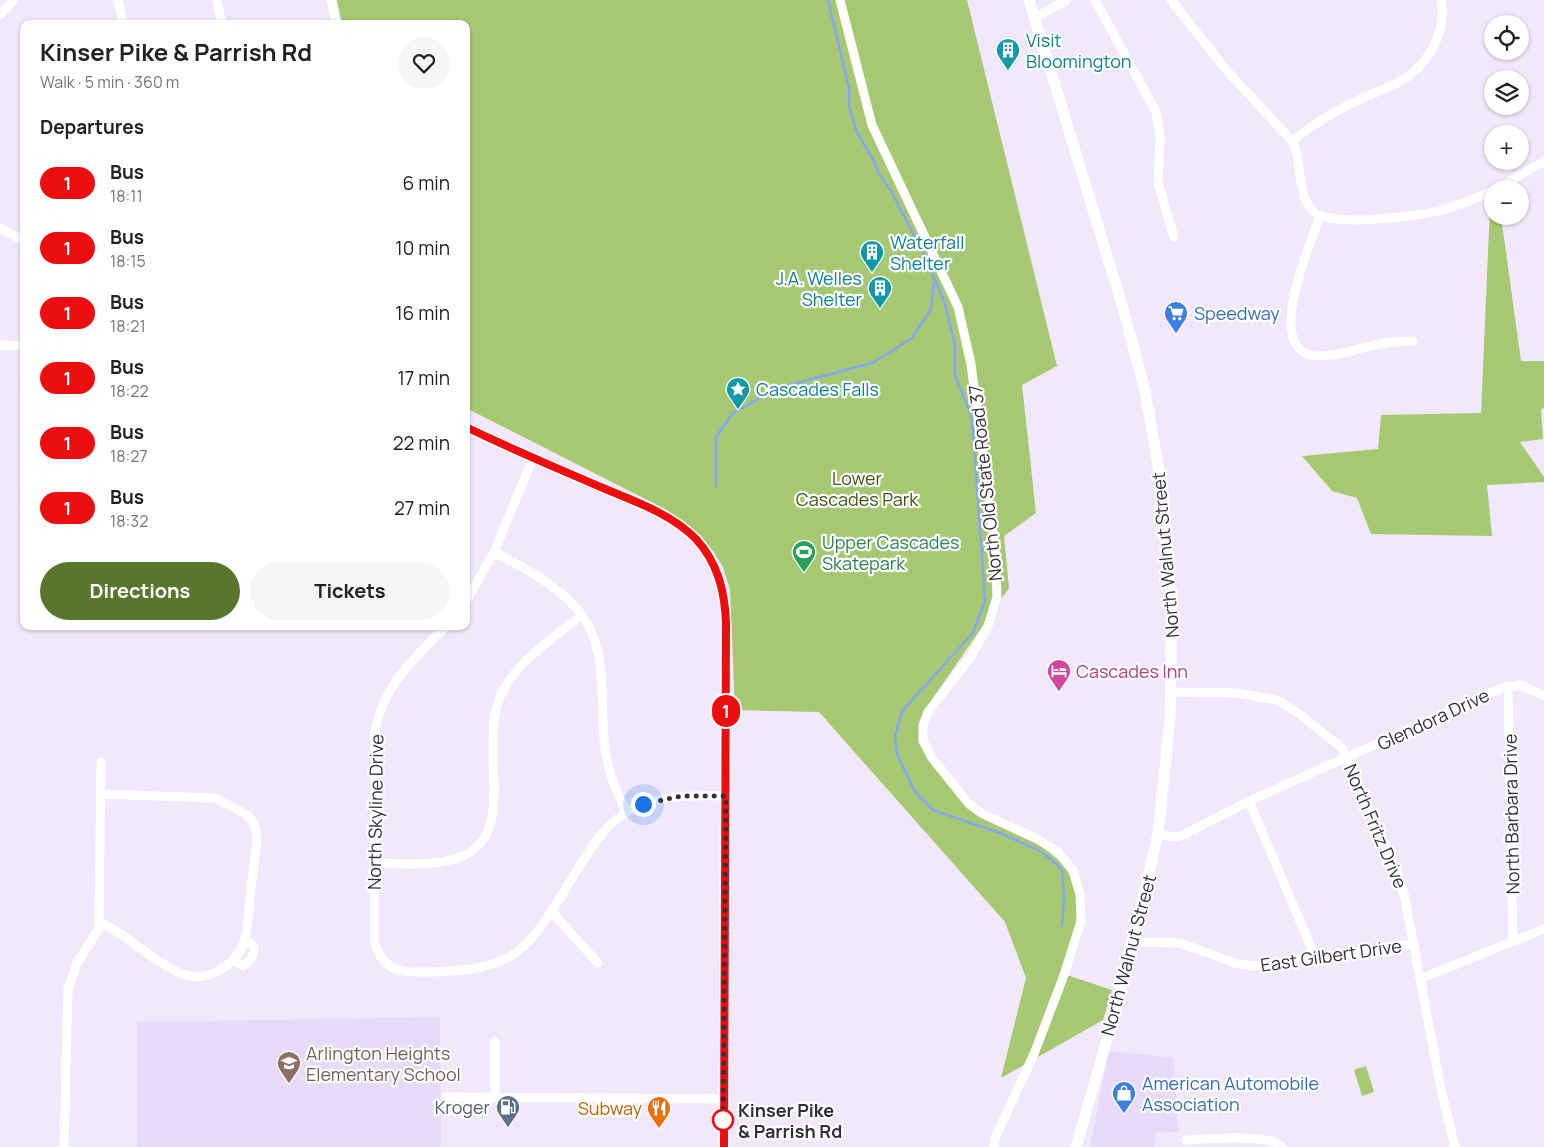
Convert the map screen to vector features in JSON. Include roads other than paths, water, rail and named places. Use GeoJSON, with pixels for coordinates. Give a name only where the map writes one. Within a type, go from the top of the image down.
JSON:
{"type":"FeatureCollection","features":[{"type":"Feature","properties":{"kind":"main road","name":"North Walnut Street"},"geometry":{"type":"LineString","coordinates":[[1029,0],[1121,301],[1146,391],[1167,532],[1173,639],[1171,692],[1158,834],[1134,942],[1076,1147]]}},
{"type":"Feature","properties":{"kind":"street"},"geometry":{"type":"LineString","coordinates":[[1,12],[14,0]]}},
{"type":"Feature","properties":{"kind":"street"},"geometry":{"type":"LineString","coordinates":[[118,0],[122,20]]}},
{"type":"Feature","properties":{"kind":"street"},"geometry":{"type":"LineString","coordinates":[[217,0],[221,20]]}},
{"type":"Feature","properties":{"kind":"street"},"geometry":{"type":"LineString","coordinates":[[332,0],[335,20]]}},
{"type":"Feature","properties":{"kind":"street","name":"North Old State Road 37"},"geometry":{"type":"LineString","coordinates":[[840,0],[872,125],[958,307],[971,364],[995,547],[997,584],[990,620],[970,658],[928,712],[923,725],[923,740],[932,758],[969,804],[983,814],[1037,839],[1057,851],[1073,871],[1080,894],[1081,921],[1073,948],[1034,1054],[995,1138],[994,1147]]}},
{"type":"Feature","properties":{"kind":"street"},"geometry":{"type":"LineString","coordinates":[[1035,18],[1066,0]]}},
{"type":"Feature","properties":{"kind":"street"},"geometry":{"type":"LineString","coordinates":[[1095,0],[1156,112],[1160,136],[1158,183],[1174,237]]}},
{"type":"Feature","properties":{"kind":"street"},"geometry":{"type":"LineString","coordinates":[[1171,0],[1228,72],[1292,141],[1297,153],[1307,202],[1312,211],[1320,216],[1354,219],[1409,216],[1457,206],[1484,194]]}},
{"type":"Feature","properties":{"kind":"street"},"geometry":{"type":"LineString","coordinates":[[1292,141],[1337,110],[1393,86],[1414,74],[1429,56],[1440,34],[1443,13],[1442,0]]}},
{"type":"Feature","properties":{"kind":"street"},"geometry":{"type":"LineString","coordinates":[[1512,180],[1544,161]]}},
{"type":"Feature","properties":{"kind":"street"},"geometry":{"type":"LineString","coordinates":[[1320,216],[1293,296],[1292,327],[1297,345],[1309,354],[1324,356],[1387,343],[1413,341]]}},
{"type":"Feature","properties":{"kind":"street"},"geometry":{"type":"LineString","coordinates":[[0,228],[20,239]]}},
{"type":"Feature","properties":{"kind":"street"},"geometry":{"type":"LineString","coordinates":[[0,345],[20,346]]}},
{"type":"Feature","properties":{"kind":"street"},"geometry":{"type":"LineString","coordinates":[[470,429],[640,504],[677,523],[696,540],[713,563],[721,586],[725,607],[724,1147]]}},
{"type":"Feature","properties":{"kind":"street"},"geometry":{"type":"LineString","coordinates":[[470,595],[494,552],[533,458]]}},
{"type":"Feature","properties":{"kind":"street"},"geometry":{"type":"LineString","coordinates":[[494,552],[555,589],[582,615],[595,638],[600,655],[607,764],[617,795],[627,812]]}},
{"type":"Feature","properties":{"kind":"street"},"geometry":{"type":"LineString","coordinates":[[374,863],[444,862],[462,856],[478,845],[488,830],[493,810],[493,729],[500,699],[510,678],[526,660],[582,615]]}},
{"type":"Feature","properties":{"kind":"street","name":"North Skyline Drive"},"geometry":{"type":"LineString","coordinates":[[442,630],[396,679],[378,716],[374,749],[374,941],[383,961],[395,970],[407,972],[456,972],[483,968],[501,962],[522,948],[535,936],[552,912]]}},
{"type":"Feature","properties":{"kind":"street","name":"Glendora Drive"},"geometry":{"type":"LineString","coordinates":[[1158,834],[1172,837],[1181,836],[1250,801],[1508,686],[1526,686],[1544,696]]}},
{"type":"Feature","properties":{"kind":"street","name":"North Barbara Drive"},"geometry":{"type":"LineString","coordinates":[[1508,686],[1513,941]]}},
{"type":"Feature","properties":{"kind":"street","name":"North Fritz Drive"},"geometry":{"type":"LineString","coordinates":[[1171,692],[1237,693],[1277,700],[1298,713],[1342,748],[1401,882],[1409,913],[1413,944],[1455,1147]]}},
{"type":"Feature","properties":{"kind":"street"},"geometry":{"type":"LineString","coordinates":[[64,1147],[68,989],[71,976],[95,937],[99,922],[101,762]]}},
{"type":"Feature","properties":{"kind":"street"},"geometry":{"type":"LineString","coordinates":[[99,922],[117,931],[169,968],[182,974],[206,975],[218,971],[233,960],[245,939],[257,842],[256,830],[250,818],[235,807],[215,798],[100,794]]}},
{"type":"Feature","properties":{"kind":"street"},"geometry":{"type":"LineString","coordinates":[[598,963],[552,912],[599,837],[612,823],[627,812],[643,804],[666,798],[700,795],[726,796]]}},
{"type":"Feature","properties":{"kind":"street"},"geometry":{"type":"LineString","coordinates":[[1250,801],[1316,959]]}},
{"type":"Feature","properties":{"kind":"street"},"geometry":{"type":"LineString","coordinates":[[1420,978],[1544,928]]}},
{"type":"Feature","properties":{"kind":"street"},"geometry":{"type":"LineString","coordinates":[[233,960],[243,966],[248,964],[254,954],[253,945],[245,939]]}},
{"type":"Feature","properties":{"kind":"street","name":"East Gilbert Drive"},"geometry":{"type":"LineString","coordinates":[[1134,942],[1180,943],[1246,966],[1316,959],[1413,944]]}},
{"type":"Feature","properties":{"kind":"street"},"geometry":{"type":"LineString","coordinates":[[495,1041],[495,1097]]}},
{"type":"Feature","properties":{"kind":"street"},"geometry":{"type":"LineString","coordinates":[[444,1097],[723,1099]]}},
{"type":"Feature","properties":{"kind":"street"},"geometry":{"type":"LineString","coordinates":[[1186,1140],[1265,1139],[1279,1143],[1282,1147]]}},
{"type":"Feature","properties":{"kind":"waterway"},"geometry":{"type":"LineString","coordinates":[[828,0],[849,88],[849,106],[857,133],[873,159],[879,174],[890,189],[923,253],[944,301],[955,345],[955,376],[971,415],[973,430],[985,600],[973,633],[902,711],[895,737],[897,754],[915,792],[933,810],[1000,833],[1038,850],[1062,870],[1064,898],[1062,926]]}},
{"type":"Feature","properties":{"kind":"waterway"},"geometry":{"type":"LineString","coordinates":[[716,486],[716,437],[733,413],[778,388],[872,363],[911,339],[931,309],[934,283]]}},
{"type":"Feature","properties":{"kind":"place","name":"Visit Bloomington"},"geometry":{"type":"Point","coordinates":[1008,71]}},
{"type":"Feature","properties":{"kind":"place","name":"Waterfall Shelter"},"geometry":{"type":"Point","coordinates":[872,273]}},
{"type":"Feature","properties":{"kind":"place","name":"J.A. Welles Shelter"},"geometry":{"type":"Point","coordinates":[880,309]}},
{"type":"Feature","properties":{"kind":"place","name":"Speedway"},"geometry":{"type":"Point","coordinates":[1176,334]}},
{"type":"Feature","properties":{"kind":"place","name":"Cascades Falls"},"geometry":{"type":"Point","coordinates":[738,410]}},
{"type":"Feature","properties":{"kind":"place","name":"Upper Cascades Skatepark"},"geometry":{"type":"Point","coordinates":[804,573]}},
{"type":"Feature","properties":{"kind":"place","name":"Cascades Inn"},"geometry":{"type":"Point","coordinates":[1059,692]}},
{"type":"Feature","properties":{"kind":"place","name":"Arlington Heights Elementary School"},"geometry":{"type":"Point","coordinates":[289,1084]}},
{"type":"Feature","properties":{"kind":"place","name":"American Automobile Association"},"geometry":{"type":"Point","coordinates":[1124,1114]}},
{"type":"Feature","properties":{"kind":"place","name":"Kinser Pike & Parrish Rd"},"geometry":{"type":"Point","coordinates":[723,1120]}},
{"type":"Feature","properties":{"kind":"place","name":"Kroger"},"geometry":{"type":"Point","coordinates":[508,1128]}},
{"type":"Feature","properties":{"kind":"place","name":"Subway"},"geometry":{"type":"Point","coordinates":[659,1129]}},
{"type":"Feature","properties":{"kind":"park label","name":"Lower Cascades Park"},"geometry":{"type":"Point","coordinates":[857,488]}}]}
